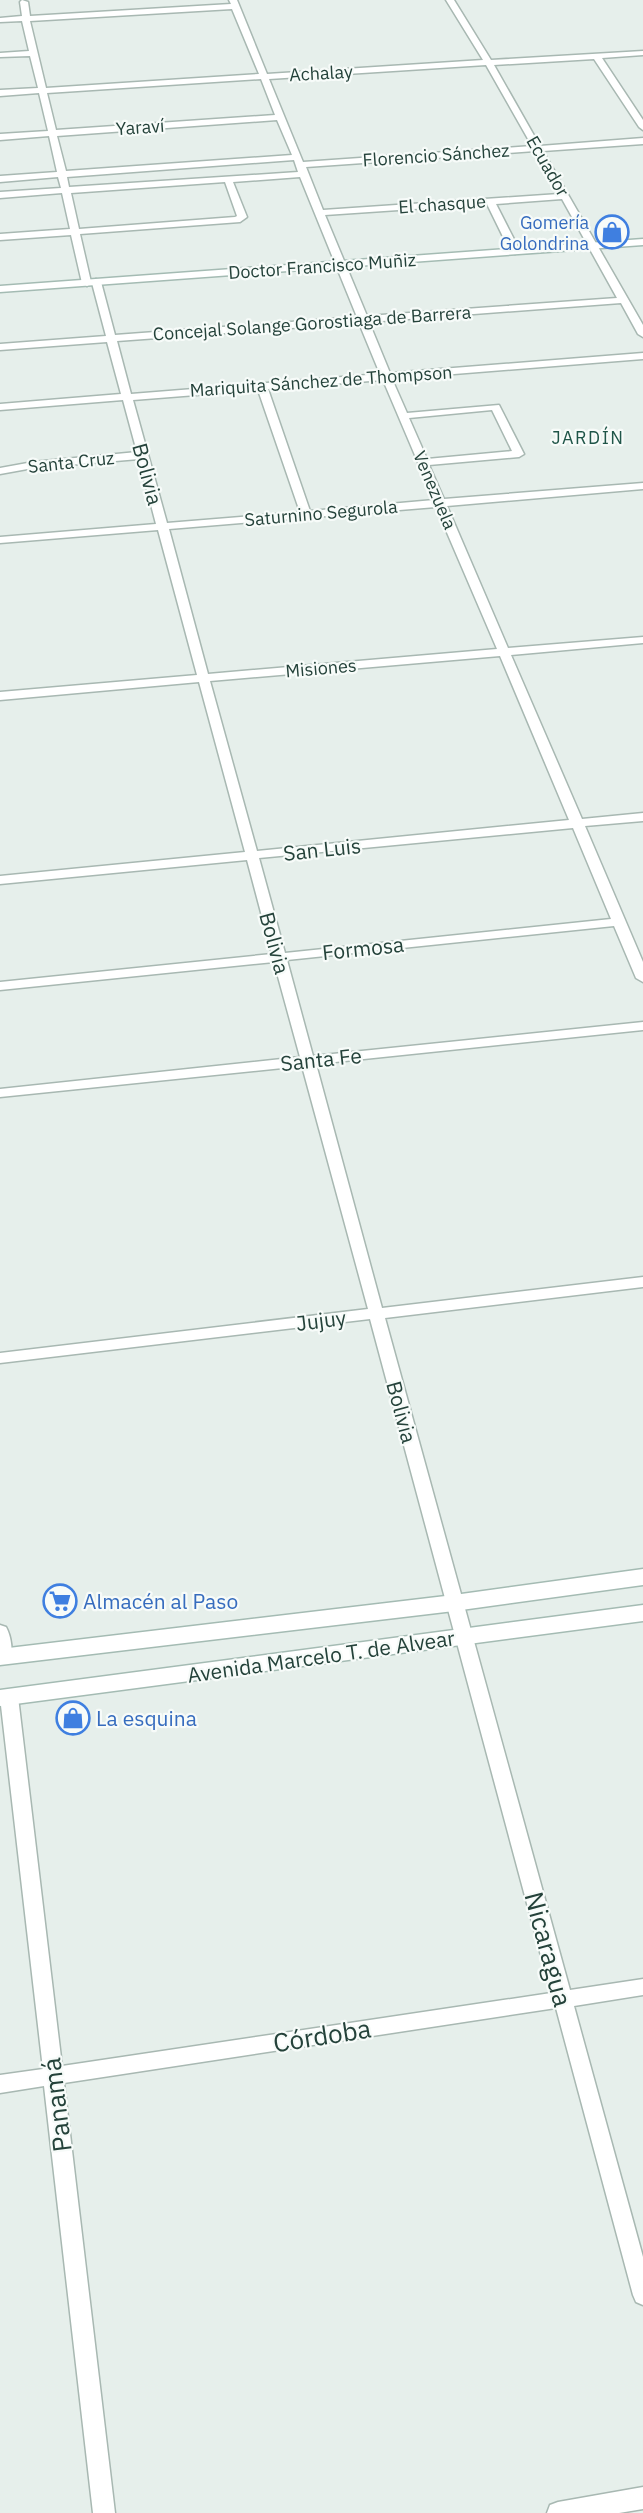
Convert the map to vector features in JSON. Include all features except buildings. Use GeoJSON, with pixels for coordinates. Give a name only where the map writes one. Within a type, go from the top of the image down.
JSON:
{"type":"FeatureCollection","features":[{"type":"Feature","properties":{"kind":"main road","name":"Doctor Francisco Muñiz"},"geometry":{"type":"LineString","coordinates":[[0,289],[643,242]]}},
{"type":"Feature","properties":{"kind":"main road","name":"Avenida Marcelo T. de Alvear"},"geometry":{"type":"LineString","coordinates":[[1,1657],[454,1603],[643,1577]]}},
{"type":"Feature","properties":{"kind":"main road","name":"Avenida Marcelo T. de Alvear"},"geometry":{"type":"LineString","coordinates":[[4,1698],[643,1613]]}},
{"type":"Feature","properties":{"kind":"street","name":"Ecuador"},"geometry":{"type":"LineString","coordinates":[[450,0],[489,63],[643,334]]}},
{"type":"Feature","properties":{"kind":"street","name":"Bolivia"},"geometry":{"type":"LineString","coordinates":[[24,2],[75,231],[112,338],[454,1603]]}},
{"type":"Feature","properties":{"kind":"street"},"geometry":{"type":"LineString","coordinates":[[0,20],[234,3]]}},
{"type":"Feature","properties":{"kind":"street","name":"Venezuela"},"geometry":{"type":"LineString","coordinates":[[234,3],[386,376],[643,978]]}},
{"type":"Feature","properties":{"kind":"street"},"geometry":{"type":"LineString","coordinates":[[0,55],[34,53]]}},
{"type":"Feature","properties":{"kind":"street","name":"Achalay"},"geometry":{"type":"LineString","coordinates":[[0,93],[643,53]]}},
{"type":"Feature","properties":{"kind":"street"},"geometry":{"type":"LineString","coordinates":[[597,56],[643,127]]}},
{"type":"Feature","properties":{"kind":"street","name":"Yaraví"},"geometry":{"type":"LineString","coordinates":[[0,137],[280,117]]}},
{"type":"Feature","properties":{"kind":"street","name":"Florencio Sánchez"},"geometry":{"type":"LineString","coordinates":[[0,179],[62,174],[300,165],[643,141]]}},
{"type":"Feature","properties":{"kind":"street","name":"Florencio Sánchez"},"geometry":{"type":"LineString","coordinates":[[0,195],[228,179],[300,165]]}},
{"type":"Feature","properties":{"kind":"street"},"geometry":{"type":"LineString","coordinates":[[0,237],[237,220],[242,217],[228,179]]}},
{"type":"Feature","properties":{"kind":"street","name":"El chasque"},"geometry":{"type":"LineString","coordinates":[[319,213],[565,196]]}},
{"type":"Feature","properties":{"kind":"street"},"geometry":{"type":"LineString","coordinates":[[490,201],[515,251]]}},
{"type":"Feature","properties":{"kind":"street","name":"Concejal Solange Gorostiaga de Barrera"},"geometry":{"type":"LineString","coordinates":[[0,347],[624,300]]}},
{"type":"Feature","properties":{"kind":"street","name":"Mariquita Sánchez de Thompson"},"geometry":{"type":"LineString","coordinates":[[0,406],[643,356]]}},
{"type":"Feature","properties":{"kind":"street"},"geometry":{"type":"LineString","coordinates":[[262,386],[306,514]]}},
{"type":"Feature","properties":{"kind":"street"},"geometry":{"type":"LineString","coordinates":[[403,416],[495,407],[519,454],[423,462]]}},
{"type":"Feature","properties":{"kind":"street","name":"Santa Cruz"},"geometry":{"type":"LineString","coordinates":[[0,471],[33,465],[143,455]]}},
{"type":"Feature","properties":{"kind":"street","name":"Saturnino Segurola"},"geometry":{"type":"LineString","coordinates":[[0,540],[643,486]]}},
{"type":"Feature","properties":{"kind":"street","name":"Misiones"},"geometry":{"type":"LineString","coordinates":[[0,696],[643,640]]}},
{"type":"Feature","properties":{"kind":"street","name":"San Luis"},"geometry":{"type":"LineString","coordinates":[[0,880],[643,817]]}},
{"type":"Feature","properties":{"kind":"street","name":"Formosa"},"geometry":{"type":"LineString","coordinates":[[0,986],[619,922]]}},
{"type":"Feature","properties":{"kind":"street","name":"Santa Fe"},"geometry":{"type":"LineString","coordinates":[[0,1093],[643,1026]]}},
{"type":"Feature","properties":{"kind":"street","name":"Jujuy"},"geometry":{"type":"LineString","coordinates":[[0,1358],[643,1282]]}},
{"type":"Feature","properties":{"kind":"street","name":"Nicaragua"},"geometry":{"type":"LineString","coordinates":[[454,1603],[643,2295]]}},
{"type":"Feature","properties":{"kind":"street"},"geometry":{"type":"LineString","coordinates":[[0,1632],[1,1657]]}},
{"type":"Feature","properties":{"kind":"street","name":"Panamá"},"geometry":{"type":"LineString","coordinates":[[4,1698],[53,2076],[104,2513]]}},
{"type":"Feature","properties":{"kind":"street","name":"Córdoba"},"geometry":{"type":"LineString","coordinates":[[0,2084],[643,1987]]}},
{"type":"Feature","properties":{"kind":"street"},"geometry":{"type":"LineString","coordinates":[[558,2513],[643,2498]]}},
{"type":"Feature","properties":{"kind":"place","name":"Gomería Golondrina"},"geometry":{"type":"Point","coordinates":[612,232]}},
{"type":"Feature","properties":{"kind":"place","name":"Almacén al Paso"},"geometry":{"type":"Point","coordinates":[60,1601]}},
{"type":"Feature","properties":{"kind":"place","name":"La esquina"},"geometry":{"type":"Point","coordinates":[73,1718]}},
{"type":"Feature","properties":{"kind":"district","name":"JARDÍN"},"geometry":{"type":"Point","coordinates":[588,437]}}]}
